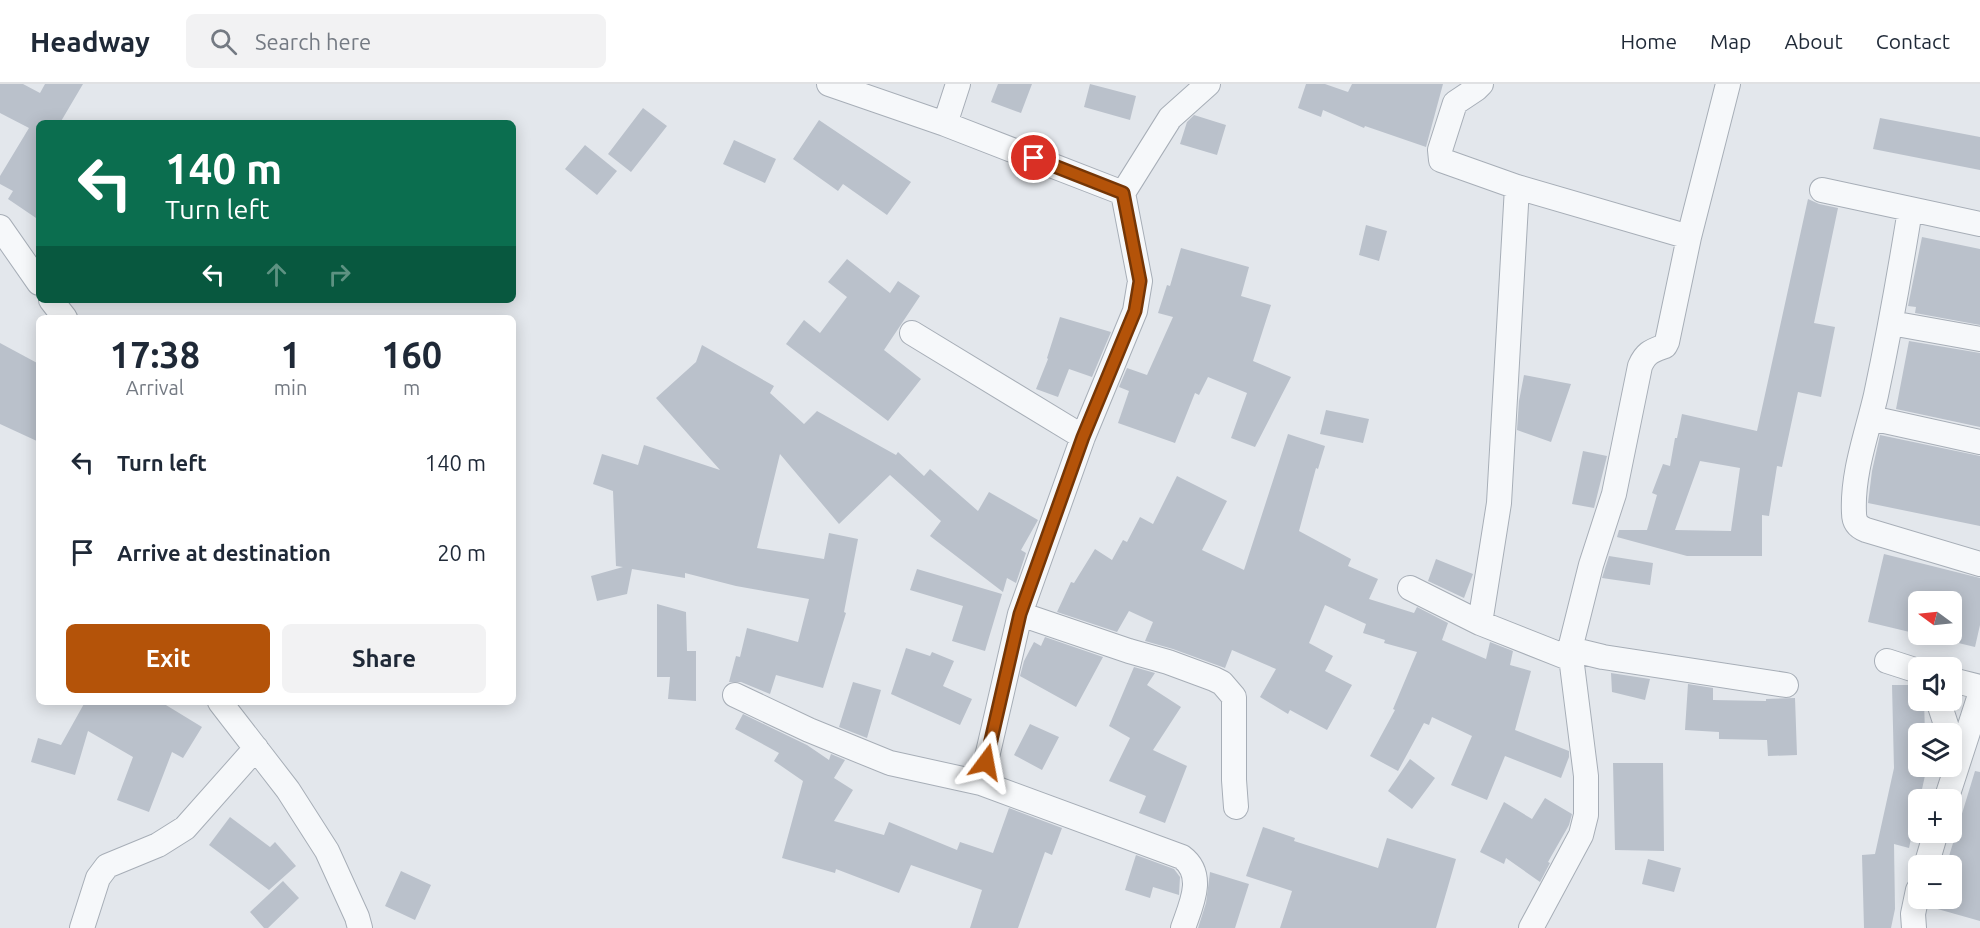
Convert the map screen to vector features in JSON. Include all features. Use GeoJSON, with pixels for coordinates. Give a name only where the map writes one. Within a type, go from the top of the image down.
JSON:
{"type":"FeatureCollection","features":[{"type":"Feature","properties":{"kind":"street"},"geometry":{"type":"LineString","coordinates":[[829,84],[945,124],[1123,193]]}},
{"type":"Feature","properties":{"kind":"street"},"geometry":{"type":"LineString","coordinates":[[945,124],[958,84]]}},
{"type":"Feature","properties":{"kind":"street"},"geometry":{"type":"LineString","coordinates":[[981,783],[1020,614],[1083,437],[1135,311],[1140,281],[1123,193],[1170,118],[1208,84]]}},
{"type":"Feature","properties":{"kind":"street"},"geometry":{"type":"LineString","coordinates":[[1481,84],[1455,103],[1440,150],[1441,160],[1517,187],[1689,237]]}},
{"type":"Feature","properties":{"kind":"street"},"geometry":{"type":"LineString","coordinates":[[1531,928],[1576,846],[1586,815],[1586,776],[1571,654],[1591,565],[1614,494],[1640,366],[1644,356],[1652,350],[1665,346],[1667,342],[1689,237],[1728,84]]}},
{"type":"Feature","properties":{"kind":"street"},"geometry":{"type":"LineString","coordinates":[[1480,623],[1499,503],[1517,187]]}},
{"type":"Feature","properties":{"kind":"street"},"geometry":{"type":"LineString","coordinates":[[1822,190],[1980,224]]}},
{"type":"Feature","properties":{"kind":"street"},"geometry":{"type":"LineString","coordinates":[[1910,210],[1892,323],[1871,418],[1858,460],[1853,511],[1857,524],[1866,530],[1980,564]]}},
{"type":"Feature","properties":{"kind":"street"},"geometry":{"type":"LineString","coordinates":[[0,227],[36,279]]}},
{"type":"Feature","properties":{"kind":"street"},"geometry":{"type":"LineString","coordinates":[[53,303],[63,315]]}},
{"type":"Feature","properties":{"kind":"street"},"geometry":{"type":"LineString","coordinates":[[1892,323],[1980,339]]}},
{"type":"Feature","properties":{"kind":"street"},"geometry":{"type":"LineString","coordinates":[[912,333],[1083,437]]}},
{"type":"Feature","properties":{"kind":"street"},"geometry":{"type":"LineString","coordinates":[[1871,418],[1980,442]]}},
{"type":"Feature","properties":{"kind":"street"},"geometry":{"type":"LineString","coordinates":[[1410,588],[1480,623],[1571,654],[1786,685]]}},
{"type":"Feature","properties":{"kind":"street"},"geometry":{"type":"LineString","coordinates":[[1020,614],[1168,662],[1222,683],[1234,697],[1236,807]]}},
{"type":"Feature","properties":{"kind":"street"},"geometry":{"type":"LineString","coordinates":[[1887,661],[1908,668]]}},
{"type":"Feature","properties":{"kind":"street"},"geometry":{"type":"LineString","coordinates":[[1962,682],[1980,687]]}},
{"type":"Feature","properties":{"kind":"street"},"geometry":{"type":"LineString","coordinates":[[735,695],[809,730],[890,763],[981,783],[1182,857],[1192,867],[1196,878],[1183,928]]}},
{"type":"Feature","properties":{"kind":"street"},"geometry":{"type":"LineString","coordinates":[[1962,735],[1980,695]]}},
{"type":"Feature","properties":{"kind":"street"},"geometry":{"type":"LineString","coordinates":[[222,705],[288,790],[327,851],[360,928]]}},
{"type":"Feature","properties":{"kind":"street"},"geometry":{"type":"LineString","coordinates":[[82,928],[98,878],[107,866],[158,844],[185,828],[255,748]]}},
{"type":"Feature","properties":{"kind":"street"},"geometry":{"type":"LineString","coordinates":[[1914,909],[1914,928]]}},
{"type":"Feature","properties":{"kind":"building"},"geometry":{"type":"Polygon","coordinates":[[[0,84],[23,84],[40,93],[45,84],[83,84],[62,120],[36,120],[36,218],[8,199],[13,191],[0,184],[0,176],[29,128],[0,113],[0,84]]]}},
{"type":"Feature","properties":{"kind":"building"},"geometry":{"type":"Polygon","coordinates":[[[998,84],[1032,84],[1021,113],[991,102],[998,84]]]}},
{"type":"Feature","properties":{"kind":"building"},"geometry":{"type":"Polygon","coordinates":[[[1090,84],[1136,96],[1130,120],[1084,107],[1090,84]]]}},
{"type":"Feature","properties":{"kind":"building"},"geometry":{"type":"Polygon","coordinates":[[[1306,84],[1325,84],[1348,92],[1352,84],[1443,84],[1426,147],[1365,126],[1364,128],[1323,110],[1321,117],[1298,108],[1306,84]]]}},
{"type":"Feature","properties":{"kind":"building"},"geometry":{"type":"Polygon","coordinates":[[[643,108],[667,126],[631,172],[608,154],[643,108]]]}},
{"type":"Feature","properties":{"kind":"building"},"geometry":{"type":"Polygon","coordinates":[[[1194,115],[1226,125],[1217,155],[1180,144],[1187,122],[1194,115]]]}},
{"type":"Feature","properties":{"kind":"building"},"geometry":{"type":"Polygon","coordinates":[[[1880,118],[1980,137],[1980,170],[1873,149],[1880,118]]]}},
{"type":"Feature","properties":{"kind":"building"},"geometry":{"type":"Polygon","coordinates":[[[819,120],[911,182],[887,215],[843,184],[838,191],[793,159],[819,120]]]}},
{"type":"Feature","properties":{"kind":"building"},"geometry":{"type":"Polygon","coordinates":[[[734,140],[776,159],[765,183],[723,164],[734,140]]]}},
{"type":"Feature","properties":{"kind":"building"},"geometry":{"type":"Polygon","coordinates":[[[585,145],[617,171],[597,195],[565,169],[585,145]]]}},
{"type":"Feature","properties":{"kind":"building"},"geometry":{"type":"Polygon","coordinates":[[[1808,199],[1838,208],[1814,323],[1835,327],[1821,397],[1798,392],[1782,467],[1777,466],[1769,516],[1762,515],[1762,556],[1687,556],[1617,537],[1619,530],[1647,530],[1657,495],[1652,493],[1663,464],[1670,466],[1682,414],[1757,431],[1808,199]],[[1700,461],[1675,530],[1731,531],[1740,468],[1700,461]]]}},
{"type":"Feature","properties":{"kind":"building"},"geometry":{"type":"Polygon","coordinates":[[[1366,225],[1387,231],[1379,261],[1359,255],[1366,225]]]}},
{"type":"Feature","properties":{"kind":"building"},"geometry":{"type":"Polygon","coordinates":[[[1922,237],[1980,249],[1980,325],[1915,313],[1916,307],[1908,306],[1922,237]]]}},
{"type":"Feature","properties":{"kind":"building"},"geometry":{"type":"Polygon","coordinates":[[[1181,248],[1249,267],[1241,296],[1271,305],[1253,361],[1291,377],[1255,447],[1231,438],[1247,393],[1208,377],[1199,395],[1195,393],[1175,443],[1118,423],[1129,391],[1119,387],[1127,368],[1147,375],[1173,317],[1158,313],[1167,285],[1170,286],[1181,248]]]}},
{"type":"Feature","properties":{"kind":"building"},"geometry":{"type":"Polygon","coordinates":[[[847,259],[890,293],[898,281],[920,296],[884,350],[921,379],[888,421],[786,344],[804,320],[820,333],[847,297],[828,282],[847,259]]]}},
{"type":"Feature","properties":{"kind":"building"},"geometry":{"type":"Polygon","coordinates":[[[1060,317],[1111,332],[1092,377],[1069,369],[1058,397],[1036,389],[1048,359],[1060,317]]]}},
{"type":"Feature","properties":{"kind":"building"},"geometry":{"type":"Polygon","coordinates":[[[1909,341],[1980,353],[1980,427],[1896,409],[1909,341]]]}},
{"type":"Feature","properties":{"kind":"building"},"geometry":{"type":"Polygon","coordinates":[[[0,343],[36,362],[36,441],[0,424],[0,343]]]}},
{"type":"Feature","properties":{"kind":"building"},"geometry":{"type":"Polygon","coordinates":[[[702,345],[774,386],[770,393],[804,424],[817,411],[896,455],[898,452],[924,476],[930,469],[978,511],[989,492],[1038,520],[1021,550],[1026,553],[1016,583],[1007,578],[1003,592],[930,536],[941,521],[890,475],[839,524],[780,454],[757,548],[824,559],[829,533],[858,539],[844,612],[846,613],[823,688],[776,675],[770,694],[741,682],[729,682],[736,656],[740,657],[747,628],[798,642],[809,599],[736,586],[685,573],[685,578],[632,569],[627,594],[597,601],[591,576],[623,567],[616,566],[613,491],[593,484],[602,454],[638,465],[644,445],[720,470],[656,398],[696,362],[702,345]]]}},
{"type":"Feature","properties":{"kind":"building"},"geometry":{"type":"Polygon","coordinates":[[[1524,375],[1571,384],[1551,442],[1517,430],[1524,375]]]}},
{"type":"Feature","properties":{"kind":"building"},"geometry":{"type":"Polygon","coordinates":[[[1326,410],[1369,419],[1363,443],[1320,434],[1326,410]]]}},
{"type":"Feature","properties":{"kind":"building"},"geometry":{"type":"Polygon","coordinates":[[[1288,434],[1325,446],[1318,469],[1316,468],[1299,531],[1351,559],[1348,566],[1378,579],[1369,599],[1414,613],[1417,607],[1448,623],[1442,640],[1486,659],[1490,642],[1513,651],[1510,665],[1531,671],[1515,730],[1569,751],[1561,778],[1505,756],[1487,800],[1451,785],[1472,736],[1432,717],[1429,725],[1424,723],[1398,771],[1370,756],[1395,710],[1393,709],[1417,652],[1384,643],[1385,640],[1363,633],[1366,624],[1325,605],[1309,643],[1333,656],[1325,671],[1352,685],[1327,730],[1290,710],[1288,714],[1260,697],[1276,669],[1232,650],[1225,668],[1145,641],[1153,622],[1129,611],[1117,632],[1057,612],[1071,582],[1074,583],[1095,549],[1112,560],[1123,540],[1127,542],[1140,517],[1153,524],[1177,476],[1227,501],[1202,550],[1244,570],[1288,434]]]}},
{"type":"Feature","properties":{"kind":"building"},"geometry":{"type":"Polygon","coordinates":[[[1880,435],[1980,456],[1980,526],[1868,503],[1880,435]]]}},
{"type":"Feature","properties":{"kind":"building"},"geometry":{"type":"Polygon","coordinates":[[[1583,451],[1607,456],[1594,508],[1572,504],[1583,451]]]}},
{"type":"Feature","properties":{"kind":"building"},"geometry":{"type":"Polygon","coordinates":[[[1884,554],[1980,578],[1980,625],[1975,647],[1962,644],[1962,591],[1908,591],[1908,632],[1868,622],[1884,554]]]}},
{"type":"Feature","properties":{"kind":"building"},"geometry":{"type":"Polygon","coordinates":[[[1609,556],[1653,563],[1650,585],[1602,578],[1609,556]]]}},
{"type":"Feature","properties":{"kind":"building"},"geometry":{"type":"Polygon","coordinates":[[[1436,559],[1473,574],[1464,598],[1428,581],[1436,559]]]}},
{"type":"Feature","properties":{"kind":"building"},"geometry":{"type":"Polygon","coordinates":[[[917,569],[1002,594],[985,651],[952,641],[963,606],[910,590],[917,569]]]}},
{"type":"Feature","properties":{"kind":"building"},"geometry":{"type":"Polygon","coordinates":[[[657,604],[686,612],[687,651],[696,651],[696,701],[668,699],[670,677],[657,677],[657,604]]]}},
{"type":"Feature","properties":{"kind":"building"},"geometry":{"type":"Polygon","coordinates":[[[1045,637],[1103,657],[1076,707],[1020,676],[1024,661],[1034,642],[1041,646],[1045,637]]]}},
{"type":"Feature","properties":{"kind":"building"},"geometry":{"type":"Polygon","coordinates":[[[906,648],[930,656],[932,652],[954,661],[943,686],[972,699],[960,725],[891,694],[906,648]]]}},
{"type":"Feature","properties":{"kind":"building"},"geometry":{"type":"Polygon","coordinates":[[[1134,667],[1155,673],[1147,685],[1181,707],[1153,750],[1187,766],[1165,823],[1139,813],[1146,796],[1109,781],[1130,738],[1109,726],[1134,667]]]}},
{"type":"Feature","properties":{"kind":"building"},"geometry":{"type":"Polygon","coordinates":[[[1611,673],[1650,679],[1645,700],[1612,692],[1611,673]]]}},
{"type":"Feature","properties":{"kind":"building"},"geometry":{"type":"Polygon","coordinates":[[[853,682],[881,690],[867,738],[839,727],[853,682]]]}},
{"type":"Feature","properties":{"kind":"building"},"geometry":{"type":"Polygon","coordinates":[[[1688,684],[1713,688],[1713,700],[1766,701],[1766,699],[1795,698],[1797,755],[1768,756],[1767,740],[1719,739],[1719,732],[1685,730],[1688,684]]]}},
{"type":"Feature","properties":{"kind":"building"},"geometry":{"type":"Polygon","coordinates":[[[1892,685],[1908,685],[1908,711],[1924,711],[1925,723],[1908,723],[1908,777],[1925,777],[1922,789],[1908,789],[1909,848],[1894,844],[1895,909],[1891,928],[1864,928],[1862,855],[1875,854],[1894,768],[1892,685]]]}},
{"type":"Feature","properties":{"kind":"building"},"geometry":{"type":"Polygon","coordinates":[[[83,705],[166,705],[202,727],[183,758],[172,752],[149,812],[117,800],[133,757],[88,731],[75,775],[31,762],[38,738],[61,745],[83,705]]]}},
{"type":"Feature","properties":{"kind":"building"},"geometry":{"type":"Polygon","coordinates":[[[743,714],[807,745],[829,760],[831,754],[845,760],[834,778],[853,790],[834,821],[884,835],[889,822],[957,850],[960,842],[993,853],[1009,808],[1062,828],[1052,855],[1045,852],[1018,928],[970,928],[982,890],[911,865],[899,893],[836,869],[835,873],[782,858],[803,781],[774,761],[779,753],[735,729],[743,714]]]}},
{"type":"Feature","properties":{"kind":"building"},"geometry":{"type":"Polygon","coordinates":[[[1030,724],[1059,737],[1042,770],[1014,755],[1030,724]]]}},
{"type":"Feature","properties":{"kind":"building"},"geometry":{"type":"Polygon","coordinates":[[[1410,759],[1435,778],[1412,809],[1388,791],[1410,759]]]}},
{"type":"Feature","properties":{"kind":"building"},"geometry":{"type":"Polygon","coordinates":[[[1613,763],[1663,763],[1664,851],[1615,850],[1613,763]]]}},
{"type":"Feature","properties":{"kind":"building"},"geometry":{"type":"Polygon","coordinates":[[[1975,771],[1980,772],[1980,921],[1938,909],[1962,909],[1962,855],[1949,855],[1953,843],[1962,843],[1962,814],[1975,771]]]}},
{"type":"Feature","properties":{"kind":"building"},"geometry":{"type":"Polygon","coordinates":[[[1545,798],[1572,814],[1569,825],[1548,862],[1550,863],[1540,882],[1506,858],[1504,864],[1480,852],[1504,802],[1532,819],[1545,798]]]}},
{"type":"Feature","properties":{"kind":"building"},"geometry":{"type":"Polygon","coordinates":[[[230,817],[270,847],[275,842],[296,866],[269,890],[209,845],[230,817]]]}},
{"type":"Feature","properties":{"kind":"building"},"geometry":{"type":"Polygon","coordinates":[[[1263,827],[1295,838],[1294,841],[1378,868],[1387,838],[1456,859],[1436,928],[1280,928],[1292,891],[1246,876],[1263,827]]]}},
{"type":"Feature","properties":{"kind":"building"},"geometry":{"type":"Polygon","coordinates":[[[1136,855],[1174,869],[1180,877],[1179,895],[1153,887],[1150,898],[1125,890],[1136,855]]]}},
{"type":"Feature","properties":{"kind":"building"},"geometry":{"type":"Polygon","coordinates":[[[1648,859],[1681,868],[1674,892],[1642,884],[1648,859]]]}},
{"type":"Feature","properties":{"kind":"building"},"geometry":{"type":"Polygon","coordinates":[[[401,871],[431,885],[415,920],[385,906],[401,871]]]}},
{"type":"Feature","properties":{"kind":"building"},"geometry":{"type":"Polygon","coordinates":[[[1210,872],[1249,884],[1235,928],[1198,928],[1206,903],[1210,872]]]}},
{"type":"Feature","properties":{"kind":"building"},"geometry":{"type":"Polygon","coordinates":[[[283,881],[299,898],[268,928],[264,928],[250,912],[283,881]]]}},
{"type":"Feature","properties":{"kind":"route"},"geometry":{"type":"LineString","coordinates":[[986,762],[1020,614],[1083,437],[1135,311],[1140,281],[1123,193],[1034,158]]}}]}
